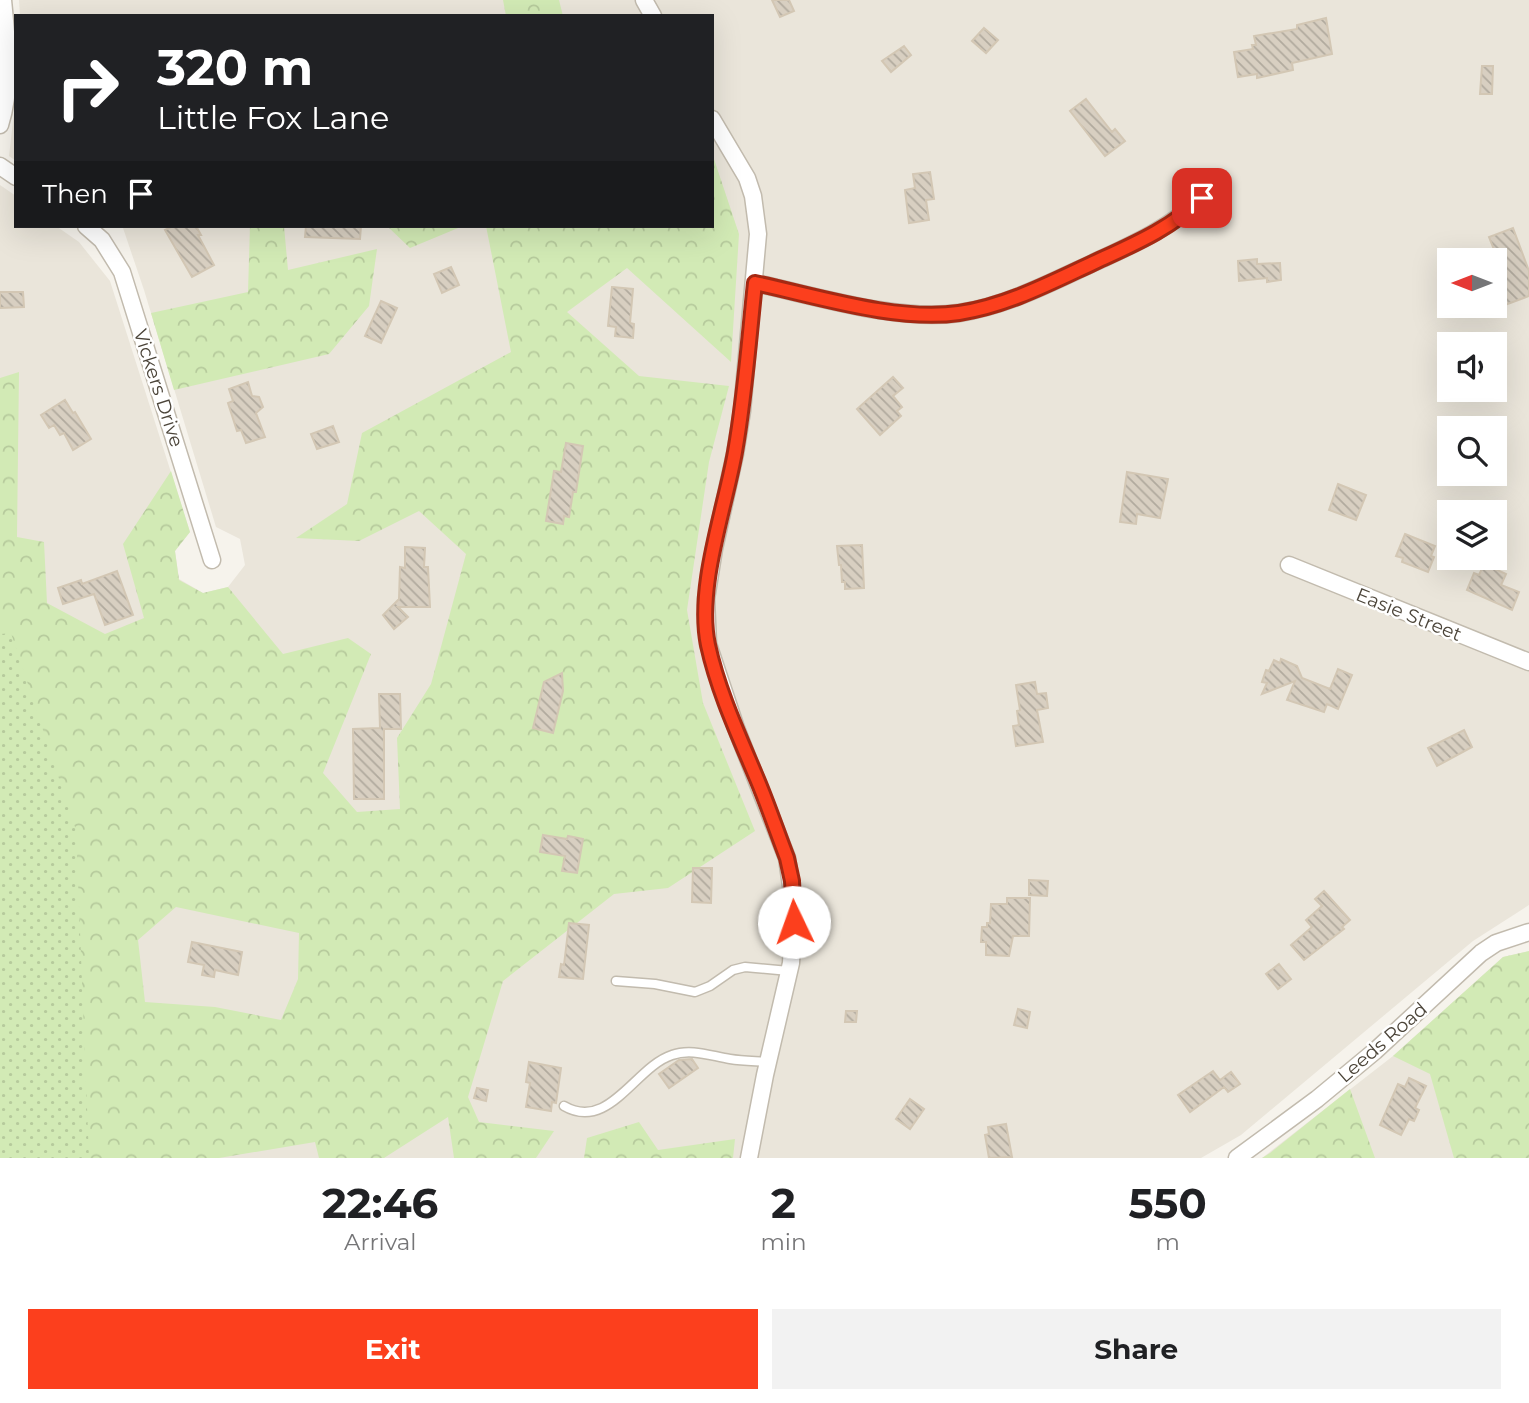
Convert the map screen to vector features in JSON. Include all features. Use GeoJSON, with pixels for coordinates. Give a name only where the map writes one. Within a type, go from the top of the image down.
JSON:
{"type":"FeatureCollection","features":[{"type":"Feature","properties":{"kind":"street"},"geometry":{"type":"LineString","coordinates":[[0,125],[8,87],[9,60],[3,0]]}},
{"type":"Feature","properties":{"kind":"street"},"geometry":{"type":"LineString","coordinates":[[714,122],[747,178],[753,196],[758,234],[742,411],[714,549],[706,600],[706,625],[708,644],[719,680],[787,858],[794,907],[794,937],[789,971],[750,1158]]}},
{"type":"Feature","properties":{"kind":"street"},"geometry":{"type":"LineString","coordinates":[[755,283],[916,315],[961,313],[1032,292],[1146,238],[1169,226],[1202,198]]}},
{"type":"Feature","properties":{"kind":"street","name":"Vickers Drive"},"geometry":{"type":"LineString","coordinates":[[88,228],[102,240],[122,272],[212,560]]}},
{"type":"Feature","properties":{"kind":"street","name":"Easie Street"},"geometry":{"type":"LineString","coordinates":[[1289,565],[1529,662]]}},
{"type":"Feature","properties":{"kind":"street","name":"Leeds Road"},"geometry":{"type":"LineString","coordinates":[[1237,1158],[1317,1099],[1375,1051],[1481,953],[1506,939],[1529,932]]}},
{"type":"Feature","properties":{"kind":"lane"},"geometry":{"type":"LineString","coordinates":[[616,981],[655,984],[695,992],[710,986],[733,970],[745,967],[789,971]]}},
{"type":"Feature","properties":{"kind":"lane"},"geometry":{"type":"LineString","coordinates":[[564,1106],[574,1112],[590,1113],[610,1104],[669,1055],[684,1052],[768,1062]]}},
{"type":"Feature","properties":{"kind":"shaded area"},"geometry":{"type":"Polygon","coordinates":[[[19,0],[1529,0],[1529,905],[1473,941],[1241,1135],[1201,1158],[89,1158],[0,643],[0,185],[14,195],[14,228],[59,228],[79,242],[110,281],[190,532],[175,551],[179,579],[203,593],[228,587],[245,565],[240,539],[216,527],[123,228],[714,228],[714,14],[20,14],[19,0]]]}},
{"type":"Feature","properties":{"kind":"shaded area"},"geometry":{"type":"Polygon","coordinates":[[[14,113],[14,160],[9,156],[14,113]]]}},
{"type":"Feature","properties":{"kind":"shaded area"},"geometry":{"type":"Polygon","coordinates":[[[1529,951],[1529,1158],[1262,1158],[1393,1056],[1503,957],[1529,951]]]}},
{"type":"Feature","properties":{"kind":"green space"},"geometry":{"type":"Polygon","coordinates":[[[503,0],[559,0],[562,14],[506,14],[503,0]]]}},
{"type":"Feature","properties":{"kind":"green space"},"geometry":{"type":"Polygon","coordinates":[[[714,159],[739,234],[731,362],[627,268],[567,312],[639,376],[729,386],[709,462],[687,610],[703,703],[755,831],[668,888],[614,894],[503,981],[468,1097],[479,1122],[554,1131],[536,1158],[454,1158],[448,1117],[384,1158],[319,1158],[315,1142],[219,1158],[0,1158],[0,378],[19,372],[17,537],[44,542],[47,603],[105,634],[144,618],[123,544],[171,471],[190,532],[175,551],[179,580],[203,593],[228,587],[283,654],[348,638],[371,654],[323,773],[357,812],[400,809],[397,738],[431,684],[466,554],[419,511],[359,541],[296,538],[347,504],[362,433],[511,352],[486,228],[714,228],[714,159]],[[176,907],[138,940],[145,1002],[215,1007],[281,1020],[298,979],[299,933],[176,907]]]}},
{"type":"Feature","properties":{"kind":"green space"},"geometry":{"type":"Polygon","coordinates":[[[250,228],[284,228],[288,270],[377,249],[369,306],[329,354],[174,390],[151,313],[248,292],[250,228]]]}},
{"type":"Feature","properties":{"kind":"green space"},"geometry":{"type":"Polygon","coordinates":[[[389,228],[458,228],[410,248],[389,228]]]}},
{"type":"Feature","properties":{"kind":"green space"},"geometry":{"type":"Polygon","coordinates":[[[11,633],[76,830],[89,1158],[0,1158],[0,643],[1,634],[11,633]]]}},
{"type":"Feature","properties":{"kind":"green space"},"geometry":{"type":"Polygon","coordinates":[[[1529,951],[1529,1158],[1454,1158],[1430,1074],[1393,1056],[1503,957],[1529,951]]]}},
{"type":"Feature","properties":{"kind":"green space"},"geometry":{"type":"Polygon","coordinates":[[[1350,1089],[1375,1158],[1262,1158],[1270,1153],[1350,1089]]]}},
{"type":"Feature","properties":{"kind":"green space"},"geometry":{"type":"Polygon","coordinates":[[[639,1122],[658,1150],[735,1139],[733,1158],[584,1158],[587,1138],[639,1122]]]}},
{"type":"Feature","properties":{"kind":"building"},"geometry":{"type":"Polygon","coordinates":[[[772,0],[789,0],[794,11],[780,17],[772,0]]]}},
{"type":"Feature","properties":{"kind":"building"},"geometry":{"type":"Polygon","coordinates":[[[1326,18],[1332,54],[1292,63],[1293,70],[1257,78],[1257,74],[1238,77],[1234,52],[1253,49],[1252,45],[1256,45],[1254,36],[1297,29],[1297,25],[1326,18]]]}},
{"type":"Feature","properties":{"kind":"building"},"geometry":{"type":"Polygon","coordinates":[[[984,28],[998,40],[986,53],[972,41],[984,28]]]}},
{"type":"Feature","properties":{"kind":"building"},"geometry":{"type":"Polygon","coordinates":[[[904,46],[911,55],[891,72],[882,61],[904,46]]]}},
{"type":"Feature","properties":{"kind":"building"},"geometry":{"type":"Polygon","coordinates":[[[1482,66],[1493,66],[1492,94],[1480,94],[1482,66]]]}},
{"type":"Feature","properties":{"kind":"building"},"geometry":{"type":"Polygon","coordinates":[[[1086,99],[1112,132],[1115,129],[1125,141],[1105,156],[1070,111],[1086,99]]]}},
{"type":"Feature","properties":{"kind":"building"},"geometry":{"type":"Polygon","coordinates":[[[930,172],[934,199],[926,200],[929,220],[909,223],[905,190],[915,188],[913,174],[930,172]]]}},
{"type":"Feature","properties":{"kind":"building"},"geometry":{"type":"Polygon","coordinates":[[[197,228],[214,265],[192,277],[165,230],[197,228]]]}},
{"type":"Feature","properties":{"kind":"building"},"geometry":{"type":"Polygon","coordinates":[[[306,228],[361,228],[360,239],[305,237],[306,228]]]}},
{"type":"Feature","properties":{"kind":"building"},"geometry":{"type":"Polygon","coordinates":[[[1513,228],[1529,271],[1529,296],[1507,304],[1507,248],[1493,248],[1489,237],[1513,228]]]}},
{"type":"Feature","properties":{"kind":"building"},"geometry":{"type":"Polygon","coordinates":[[[1257,259],[1257,264],[1280,263],[1281,280],[1267,282],[1267,278],[1239,281],[1238,261],[1257,259]]]}},
{"type":"Feature","properties":{"kind":"building"},"geometry":{"type":"Polygon","coordinates":[[[451,267],[459,285],[442,293],[434,274],[451,267]]]}},
{"type":"Feature","properties":{"kind":"building"},"geometry":{"type":"Polygon","coordinates":[[[612,287],[633,289],[630,323],[634,324],[633,338],[615,336],[616,327],[608,326],[612,287]]]}},
{"type":"Feature","properties":{"kind":"building"},"geometry":{"type":"Polygon","coordinates":[[[0,292],[23,292],[24,307],[0,308],[0,292]]]}},
{"type":"Feature","properties":{"kind":"building"},"geometry":{"type":"Polygon","coordinates":[[[381,301],[397,308],[381,343],[365,336],[381,301]]]}},
{"type":"Feature","properties":{"kind":"building"},"geometry":{"type":"Polygon","coordinates":[[[893,377],[903,388],[893,396],[902,407],[897,411],[901,416],[880,435],[857,409],[893,377]]]}},
{"type":"Feature","properties":{"kind":"building"},"geometry":{"type":"Polygon","coordinates":[[[248,382],[252,396],[259,397],[263,407],[256,413],[265,437],[246,443],[241,430],[237,431],[228,403],[233,401],[229,389],[248,382]]]}},
{"type":"Feature","properties":{"kind":"building"},"geometry":{"type":"Polygon","coordinates":[[[65,400],[91,439],[73,450],[64,433],[60,435],[54,425],[49,428],[41,415],[65,400]]]}},
{"type":"Feature","properties":{"kind":"building"},"geometry":{"type":"Polygon","coordinates":[[[333,426],[339,442],[317,449],[311,434],[333,426]]]}},
{"type":"Feature","properties":{"kind":"building"},"geometry":{"type":"Polygon","coordinates":[[[566,443],[583,446],[576,492],[573,492],[569,517],[564,516],[563,524],[546,521],[554,471],[561,472],[566,443]]]}},
{"type":"Feature","properties":{"kind":"building"},"geometry":{"type":"Polygon","coordinates":[[[1127,472],[1168,479],[1160,518],[1137,514],[1136,524],[1120,522],[1127,472]]]}},
{"type":"Feature","properties":{"kind":"building"},"geometry":{"type":"Polygon","coordinates":[[[1338,484],[1366,495],[1356,520],[1329,510],[1338,484]]]}},
{"type":"Feature","properties":{"kind":"building"},"geometry":{"type":"Polygon","coordinates":[[[1405,534],[1435,546],[1428,572],[1402,562],[1403,558],[1396,556],[1405,534]]]}},
{"type":"Feature","properties":{"kind":"building"},"geometry":{"type":"Polygon","coordinates":[[[862,545],[864,588],[845,589],[837,546],[862,545]]]}},
{"type":"Feature","properties":{"kind":"building"},"geometry":{"type":"Polygon","coordinates":[[[405,547],[425,548],[424,567],[428,567],[430,607],[398,607],[408,617],[394,629],[383,615],[399,599],[400,567],[405,568],[405,547]]]}},
{"type":"Feature","properties":{"kind":"building"},"geometry":{"type":"Polygon","coordinates":[[[1481,570],[1497,570],[1506,574],[1501,585],[1519,592],[1512,610],[1467,590],[1474,573],[1479,575],[1481,570]]]}},
{"type":"Feature","properties":{"kind":"building"},"geometry":{"type":"Polygon","coordinates":[[[117,571],[133,615],[105,625],[94,594],[63,604],[58,588],[81,580],[82,584],[117,571]]]}},
{"type":"Feature","properties":{"kind":"building"},"geometry":{"type":"Polygon","coordinates":[[[1281,659],[1297,666],[1302,678],[1330,689],[1338,669],[1352,675],[1338,709],[1327,704],[1324,712],[1287,700],[1295,681],[1262,694],[1267,683],[1262,682],[1266,670],[1269,671],[1274,660],[1280,663],[1281,659]]]}},
{"type":"Feature","properties":{"kind":"building"},"geometry":{"type":"Polygon","coordinates":[[[562,673],[563,691],[553,733],[533,728],[544,682],[562,673]]]}},
{"type":"Feature","properties":{"kind":"building"},"geometry":{"type":"Polygon","coordinates":[[[1035,682],[1037,694],[1046,693],[1048,708],[1037,710],[1043,742],[1016,746],[1013,726],[1019,725],[1017,711],[1020,710],[1016,685],[1035,682]]]}},
{"type":"Feature","properties":{"kind":"building"},"geometry":{"type":"Polygon","coordinates":[[[379,694],[400,694],[401,729],[384,729],[384,799],[354,799],[353,729],[380,728],[379,694]]]}},
{"type":"Feature","properties":{"kind":"building"},"geometry":{"type":"Polygon","coordinates":[[[1464,730],[1472,747],[1437,766],[1428,748],[1464,730]]]}},
{"type":"Feature","properties":{"kind":"building"},"geometry":{"type":"Polygon","coordinates":[[[543,835],[583,839],[577,873],[562,871],[565,856],[540,852],[543,835]]]}},
{"type":"Feature","properties":{"kind":"building"},"geometry":{"type":"Polygon","coordinates":[[[693,868],[712,868],[711,903],[692,902],[693,868]]]}},
{"type":"Feature","properties":{"kind":"building"},"geometry":{"type":"Polygon","coordinates":[[[1029,880],[1048,881],[1047,896],[1029,895],[1029,880]]]}},
{"type":"Feature","properties":{"kind":"building"},"geometry":{"type":"Polygon","coordinates":[[[1324,891],[1350,920],[1342,927],[1344,929],[1304,960],[1291,945],[1312,927],[1306,920],[1322,906],[1315,899],[1324,891]]]}},
{"type":"Feature","properties":{"kind":"building"},"geometry":{"type":"Polygon","coordinates":[[[1007,898],[1030,898],[1029,936],[1013,936],[1009,956],[986,955],[986,942],[981,942],[982,927],[987,927],[987,923],[990,923],[991,904],[1007,904],[1007,898]]]}},
{"type":"Feature","properties":{"kind":"building"},"geometry":{"type":"Polygon","coordinates":[[[569,923],[589,925],[583,979],[559,977],[561,964],[564,965],[569,923]]]}},
{"type":"Feature","properties":{"kind":"building"},"geometry":{"type":"Polygon","coordinates":[[[192,942],[242,952],[238,975],[215,970],[214,977],[202,975],[204,965],[188,962],[192,942]]]}},
{"type":"Feature","properties":{"kind":"building"},"geometry":{"type":"Polygon","coordinates":[[[1279,964],[1291,979],[1278,989],[1266,974],[1279,964]]]}},
{"type":"Feature","properties":{"kind":"building"},"geometry":{"type":"Polygon","coordinates":[[[1018,1009],[1030,1012],[1027,1028],[1014,1025],[1018,1009]]]}},
{"type":"Feature","properties":{"kind":"building"},"geometry":{"type":"Polygon","coordinates":[[[846,1011],[857,1011],[856,1022],[845,1022],[846,1011]]]}},
{"type":"Feature","properties":{"kind":"building"},"geometry":{"type":"Polygon","coordinates":[[[692,1059],[698,1068],[669,1088],[659,1074],[679,1060],[692,1059]]]}},
{"type":"Feature","properties":{"kind":"building"},"geometry":{"type":"Polygon","coordinates":[[[529,1062],[561,1068],[556,1103],[552,1102],[551,1111],[526,1107],[530,1083],[526,1082],[529,1062]]]}},
{"type":"Feature","properties":{"kind":"building"},"geometry":{"type":"Polygon","coordinates":[[[1213,1071],[1220,1080],[1231,1072],[1240,1084],[1228,1092],[1224,1087],[1190,1112],[1178,1095],[1213,1071]]]}},
{"type":"Feature","properties":{"kind":"building"},"geometry":{"type":"Polygon","coordinates":[[[1409,1078],[1426,1086],[1415,1108],[1419,1110],[1414,1121],[1409,1119],[1401,1135],[1380,1125],[1398,1084],[1405,1087],[1409,1078]]]}},
{"type":"Feature","properties":{"kind":"building"},"geometry":{"type":"Polygon","coordinates":[[[477,1088],[488,1090],[486,1101],[474,1098],[477,1088]]]}},
{"type":"Feature","properties":{"kind":"building"},"geometry":{"type":"Polygon","coordinates":[[[910,1099],[924,1109],[910,1129],[896,1119],[910,1099]]]}},
{"type":"Feature","properties":{"kind":"building"},"geometry":{"type":"Polygon","coordinates":[[[1006,1124],[1012,1157],[989,1158],[985,1135],[989,1134],[988,1127],[1006,1124]]]}},
{"type":"Feature","properties":{"kind":"route"},"geometry":{"type":"LineString","coordinates":[[794,922],[792,881],[787,858],[719,680],[708,644],[706,625],[706,600],[714,549],[742,411],[755,283],[916,315],[961,313],[1032,292],[1146,238],[1169,226],[1202,198]]}}]}
